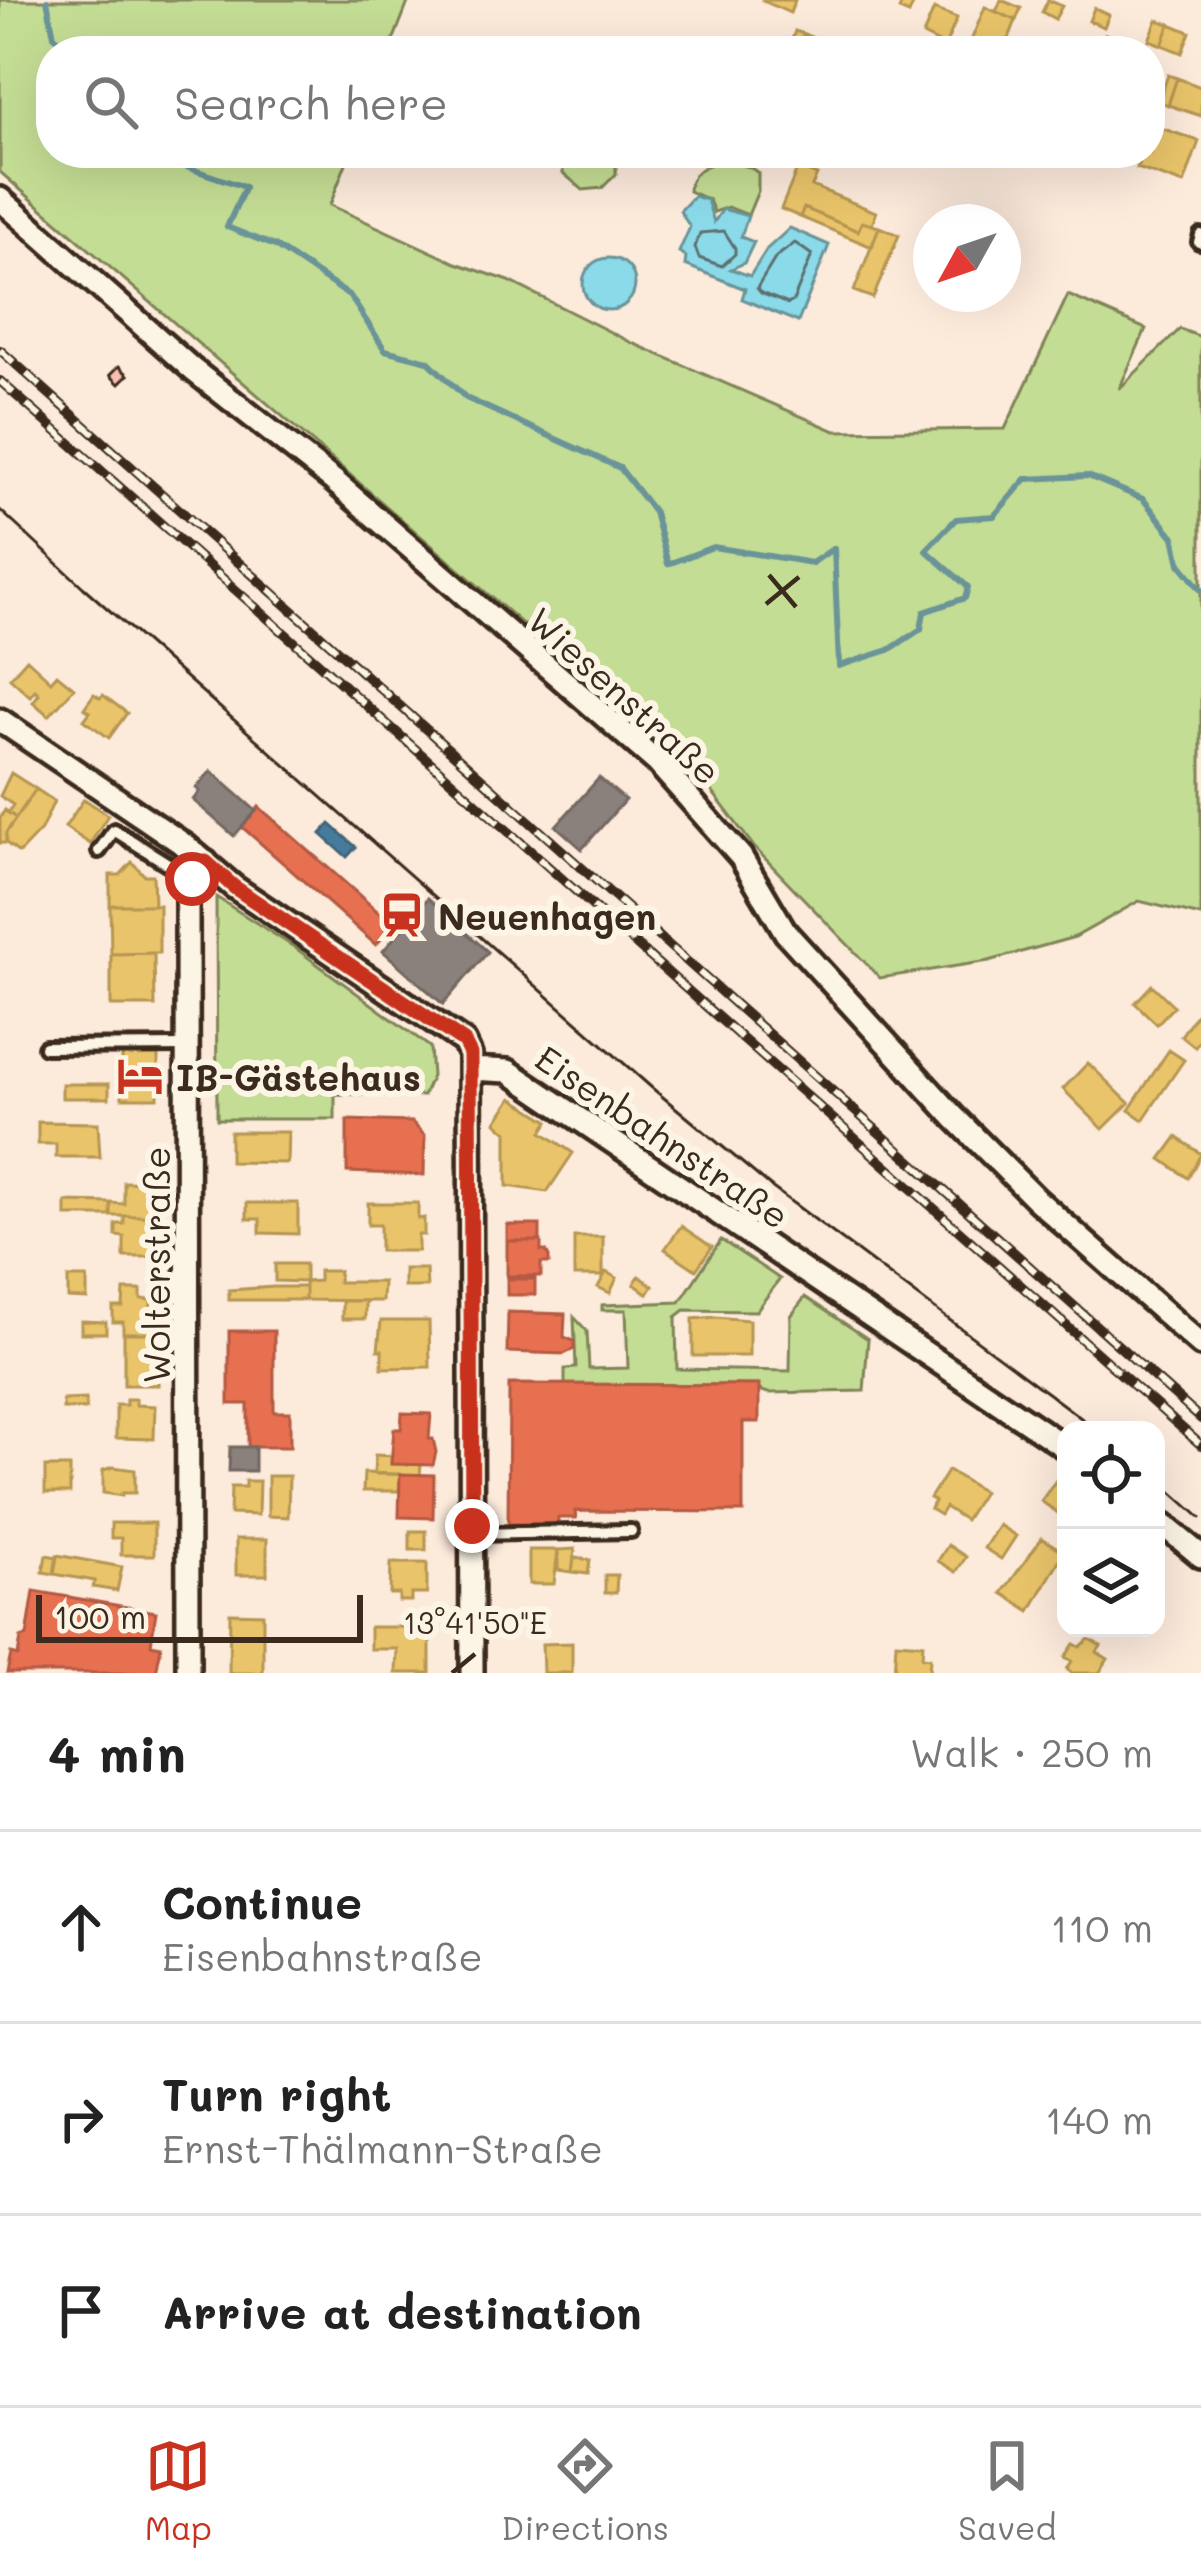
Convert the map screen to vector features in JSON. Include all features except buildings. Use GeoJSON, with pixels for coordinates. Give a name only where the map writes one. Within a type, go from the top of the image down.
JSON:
{"type":"FeatureCollection","features":[{"type":"Feature","properties":{"kind":"street","name":"Wiesenstraße"},"geometry":{"type":"LineString","coordinates":[[0,199],[193,370],[334,481],[657,762],[740,857],[786,933],[954,1118],[1037,1200],[1201,1345]]}},
{"type":"Feature","properties":{"kind":"street"},"geometry":{"type":"LineString","coordinates":[[0,720],[130,807],[199,870],[234,887],[464,1042],[470,1054],[472,1673]]}},
{"type":"Feature","properties":{"kind":"street","name":"Wolterstraße"},"geometry":{"type":"LineString","coordinates":[[188,1673],[187,896],[199,870]]}},
{"type":"Feature","properties":{"kind":"street","name":"Eisenbahnstraße"},"geometry":{"type":"LineString","coordinates":[[470,1069],[508,1071],[889,1336],[1057,1442]]}},
{"type":"Feature","properties":{"kind":"street"},"geometry":{"type":"LineString","coordinates":[[1165,1526],[1201,1556]]}},
{"type":"Feature","properties":{"kind":"lane"},"geometry":{"type":"LineString","coordinates":[[100,851],[130,807]]}},
{"type":"Feature","properties":{"kind":"lane"},"geometry":{"type":"LineString","coordinates":[[114,830],[199,870]]}},
{"type":"Feature","properties":{"kind":"lane"},"geometry":{"type":"LineString","coordinates":[[45,1046],[187,1046]]}},
{"type":"Feature","properties":{"kind":"lane"},"geometry":{"type":"LineString","coordinates":[[472,1534],[631,1531]]}},
{"type":"Feature","properties":{"kind":"green space"},"geometry":{"type":"Polygon","coordinates":[[[0,0],[409,0],[395,36],[36,36],[36,168],[344,168],[330,205],[456,263],[509,281],[632,343],[835,431],[1005,429],[1068,295],[1146,329],[1119,389],[1180,329],[1201,337],[1201,916],[1139,901],[1075,937],[989,961],[880,978],[754,847],[705,782],[0,172],[0,0]]]}},
{"type":"Feature","properties":{"kind":"green space"},"geometry":{"type":"Polygon","coordinates":[[[563,168],[616,168],[602,188],[583,190],[563,168]]]}},
{"type":"Feature","properties":{"kind":"green space"},"geometry":{"type":"Polygon","coordinates":[[[751,168],[758,173],[758,191],[748,215],[728,207],[714,212],[709,200],[689,191],[699,170],[751,168]]]}},
{"type":"Feature","properties":{"kind":"green space"},"geometry":{"type":"Polygon","coordinates":[[[216,897],[294,947],[430,1047],[432,1076],[423,1096],[335,1094],[335,1119],[217,1119],[216,897]]]}},
{"type":"Feature","properties":{"kind":"green space"},"geometry":{"type":"Polygon","coordinates":[[[721,1240],[780,1279],[756,1311],[685,1310],[676,1317],[677,1369],[790,1371],[791,1316],[805,1297],[868,1339],[864,1391],[768,1393],[758,1385],[565,1384],[565,1369],[576,1368],[574,1317],[587,1331],[589,1369],[628,1368],[626,1310],[602,1310],[602,1305],[680,1302],[721,1240]]]}},
{"type":"Feature","properties":{"kind":"water"},"geometry":{"type":"Polygon","coordinates":[[[694,196],[707,200],[714,222],[723,209],[748,216],[741,237],[754,242],[744,263],[731,269],[750,276],[767,249],[790,228],[829,245],[798,322],[742,299],[745,289],[685,265],[686,257],[679,252],[690,227],[680,211],[694,196]]]}},
{"type":"Feature","properties":{"kind":"water"},"geometry":{"type":"Polygon","coordinates":[[[609,258],[628,265],[635,284],[628,303],[609,310],[590,303],[583,284],[590,265],[609,258]]]}},
{"type":"Feature","properties":{"kind":"waterway"},"geometry":{"type":"LineString","coordinates":[[47,0],[54,36]]}},
{"type":"Feature","properties":{"kind":"waterway"},"geometry":{"type":"LineString","coordinates":[[189,168],[245,187],[227,227],[275,246],[350,296],[385,350],[428,361],[466,398],[620,468],[654,512],[668,564],[713,547],[812,563],[834,548],[839,666],[889,650],[921,629],[924,612],[965,598],[968,587],[926,550],[956,519],[994,516],[1026,479],[1088,476],[1143,499],[1174,537],[1180,564],[1201,590]]}},
{"type":"Feature","properties":{"kind":"tram line"},"geometry":{"type":"LineString","coordinates":[[0,510],[652,1088],[770,1186],[1085,1421]]}},
{"type":"Feature","properties":{"kind":"tram line"},"geometry":{"type":"LineString","coordinates":[[1165,1486],[1201,1518]]}},
{"type":"Feature","properties":{"kind":"railway"},"geometry":{"type":"LineString","coordinates":[[0,350],[1201,1419]]}},
{"type":"Feature","properties":{"kind":"railway"},"geometry":{"type":"LineString","coordinates":[[0,381],[1201,1445]]}},
{"type":"Feature","properties":{"kind":"place","name":"Neuenhagen"},"geometry":{"type":"Point","coordinates":[402,915]}},
{"type":"Feature","properties":{"kind":"place","name":"IB-Gästehaus"},"geometry":{"type":"Point","coordinates":[140,1076]}},
{"type":"Feature","properties":{"kind":"route"},"geometry":{"type":"LineString","coordinates":[[192,879],[206,862],[234,887],[464,1042],[470,1054],[472,1526]]}}]}
